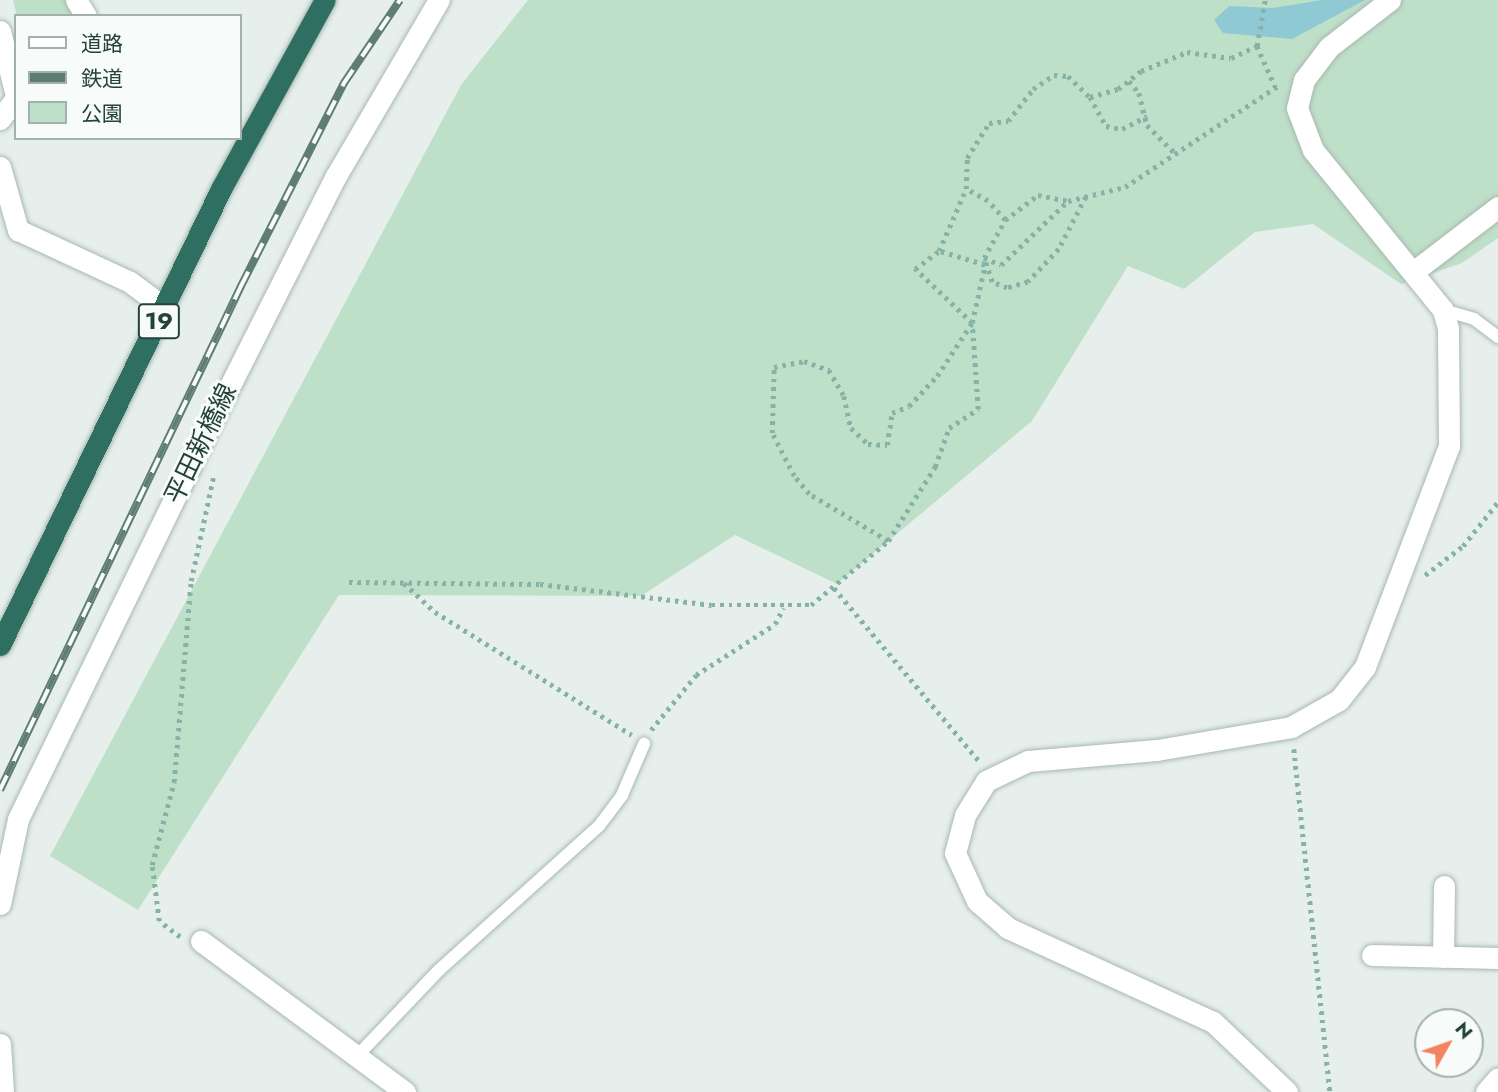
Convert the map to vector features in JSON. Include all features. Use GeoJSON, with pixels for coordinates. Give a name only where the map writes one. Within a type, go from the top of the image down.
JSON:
{"type":"FeatureCollection","features":[{"type":"Feature","properties":{"kind":"highway","name":"19"},"geometry":{"type":"LineString","coordinates":[[0,645],[222,187],[325,0]]}},
{"type":"Feature","properties":{"kind":"street","name":"平田新橋線"},"geometry":{"type":"LineString","coordinates":[[0,904],[18,819],[90,670],[336,176],[439,0]]}},
{"type":"Feature","properties":{"kind":"street"},"geometry":{"type":"LineString","coordinates":[[1287,1092],[1213,1022],[1008,928],[978,901],[955,853],[965,815],[986,781],[1028,761],[1157,750],[1291,727],[1339,699],[1365,667],[1449,446],[1451,359],[1443,310],[1313,150],[1297,108],[1304,80],[1329,47],[1390,0]]}},
{"type":"Feature","properties":{"kind":"street"},"geometry":{"type":"LineString","coordinates":[[0,31],[14,89]]}},
{"type":"Feature","properties":{"kind":"street"},"geometry":{"type":"LineString","coordinates":[[0,119],[14,100]]}},
{"type":"Feature","properties":{"kind":"street"},"geometry":{"type":"LineString","coordinates":[[0,167],[18,229],[130,282],[165,308]]}},
{"type":"Feature","properties":{"kind":"street"},"geometry":{"type":"LineString","coordinates":[[1413,272],[1498,207]]}},
{"type":"Feature","properties":{"kind":"street"},"geometry":{"type":"LineString","coordinates":[[1443,957],[1444,886]]}},
{"type":"Feature","properties":{"kind":"street"},"geometry":{"type":"LineString","coordinates":[[201,941],[359,1054],[405,1092]]}},
{"type":"Feature","properties":{"kind":"street"},"geometry":{"type":"LineString","coordinates":[[1372,955],[1498,958]]}},
{"type":"Feature","properties":{"kind":"street"},"geometry":{"type":"LineString","coordinates":[[0,1044],[3,1092]]}},
{"type":"Feature","properties":{"kind":"street"},"geometry":{"type":"LineString","coordinates":[[1486,1092],[1498,1078]]}},
{"type":"Feature","properties":{"kind":"lane"},"geometry":{"type":"LineString","coordinates":[[1443,310],[1474,319],[1498,337]]}},
{"type":"Feature","properties":{"kind":"lane"},"geometry":{"type":"LineString","coordinates":[[359,1054],[439,970],[599,826],[622,795],[644,744]]}},
{"type":"Feature","properties":{"kind":"path"},"geometry":{"type":"LineString","coordinates":[[1264,2],[1257,45],[1275,86]]}},
{"type":"Feature","properties":{"kind":"path"},"geometry":{"type":"LineString","coordinates":[[1090,97],[1129,81],[1187,51],[1231,58],[1257,45]]}},
{"type":"Feature","properties":{"kind":"path"},"geometry":{"type":"LineString","coordinates":[[972,323],[915,269],[939,251],[966,189],[967,158],[989,123],[1008,121],[1033,89],[1054,75],[1068,75],[1090,97],[1106,126],[1122,129],[1147,116]]}},
{"type":"Feature","properties":{"kind":"path"},"geometry":{"type":"LineString","coordinates":[[1086,197],[1059,249],[1028,282],[1007,288],[992,282],[984,258],[1005,220],[1038,195],[1068,201],[1125,187],[1177,155],[1275,86],[1304,80]]}},
{"type":"Feature","properties":{"kind":"path"},"geometry":{"type":"LineString","coordinates":[[1129,81],[1147,116],[1147,125],[1177,155]]}},
{"type":"Feature","properties":{"kind":"path"},"geometry":{"type":"LineString","coordinates":[[966,189],[1005,220]]}},
{"type":"Feature","properties":{"kind":"path"},"geometry":{"type":"LineString","coordinates":[[984,258],[1001,265],[1068,201]]}},
{"type":"Feature","properties":{"kind":"path"},"geometry":{"type":"LineString","coordinates":[[939,251],[985,265]]}},
{"type":"Feature","properties":{"kind":"path"},"geometry":{"type":"LineString","coordinates":[[349,582],[540,584],[783,608],[811,605],[888,541],[935,467],[949,428],[978,409],[972,323],[985,265]]}},
{"type":"Feature","properties":{"kind":"path"},"geometry":{"type":"LineString","coordinates":[[888,541],[809,494],[794,476],[772,433],[774,366],[804,361],[828,370],[844,396],[851,428],[868,444],[887,445],[892,413],[909,407],[937,376],[972,323]]}},
{"type":"Feature","properties":{"kind":"path"},"geometry":{"type":"LineString","coordinates":[[201,941],[180,937],[159,920],[152,865],[174,782],[191,581],[216,470]]}},
{"type":"Feature","properties":{"kind":"path"},"geometry":{"type":"LineString","coordinates":[[1421,578],[1463,546],[1498,502]]}},
{"type":"Feature","properties":{"kind":"path"},"geometry":{"type":"LineString","coordinates":[[404,583],[435,612],[515,656],[644,744],[657,717],[696,675],[775,624],[783,608]]}},
{"type":"Feature","properties":{"kind":"path"},"geometry":{"type":"LineString","coordinates":[[834,588],[955,731],[986,781]]}},
{"type":"Feature","properties":{"kind":"path"},"geometry":{"type":"LineString","coordinates":[[1291,727],[1330,1092]]}},
{"type":"Feature","properties":{"kind":"green space"},"geometry":{"type":"Polygon","coordinates":[[[13,0],[67,0],[71,14],[16,14],[13,0]]]}},
{"type":"Feature","properties":{"kind":"green space"},"geometry":{"type":"Polygon","coordinates":[[[528,0],[1498,0],[1498,238],[1462,263],[1401,284],[1313,224],[1255,232],[1184,289],[1128,266],[1032,421],[837,584],[735,535],[641,596],[339,595],[138,910],[50,856],[461,85],[528,0]]]}},
{"type":"Feature","properties":{"kind":"water"},"geometry":{"type":"Polygon","coordinates":[[[1322,0],[1365,0],[1292,39],[1223,33],[1214,20],[1229,6],[1273,8],[1322,0]]]}},
{"type":"Feature","properties":{"kind":"railway"},"geometry":{"type":"LineString","coordinates":[[0,790],[241,286],[344,83],[400,0]]}}]}
